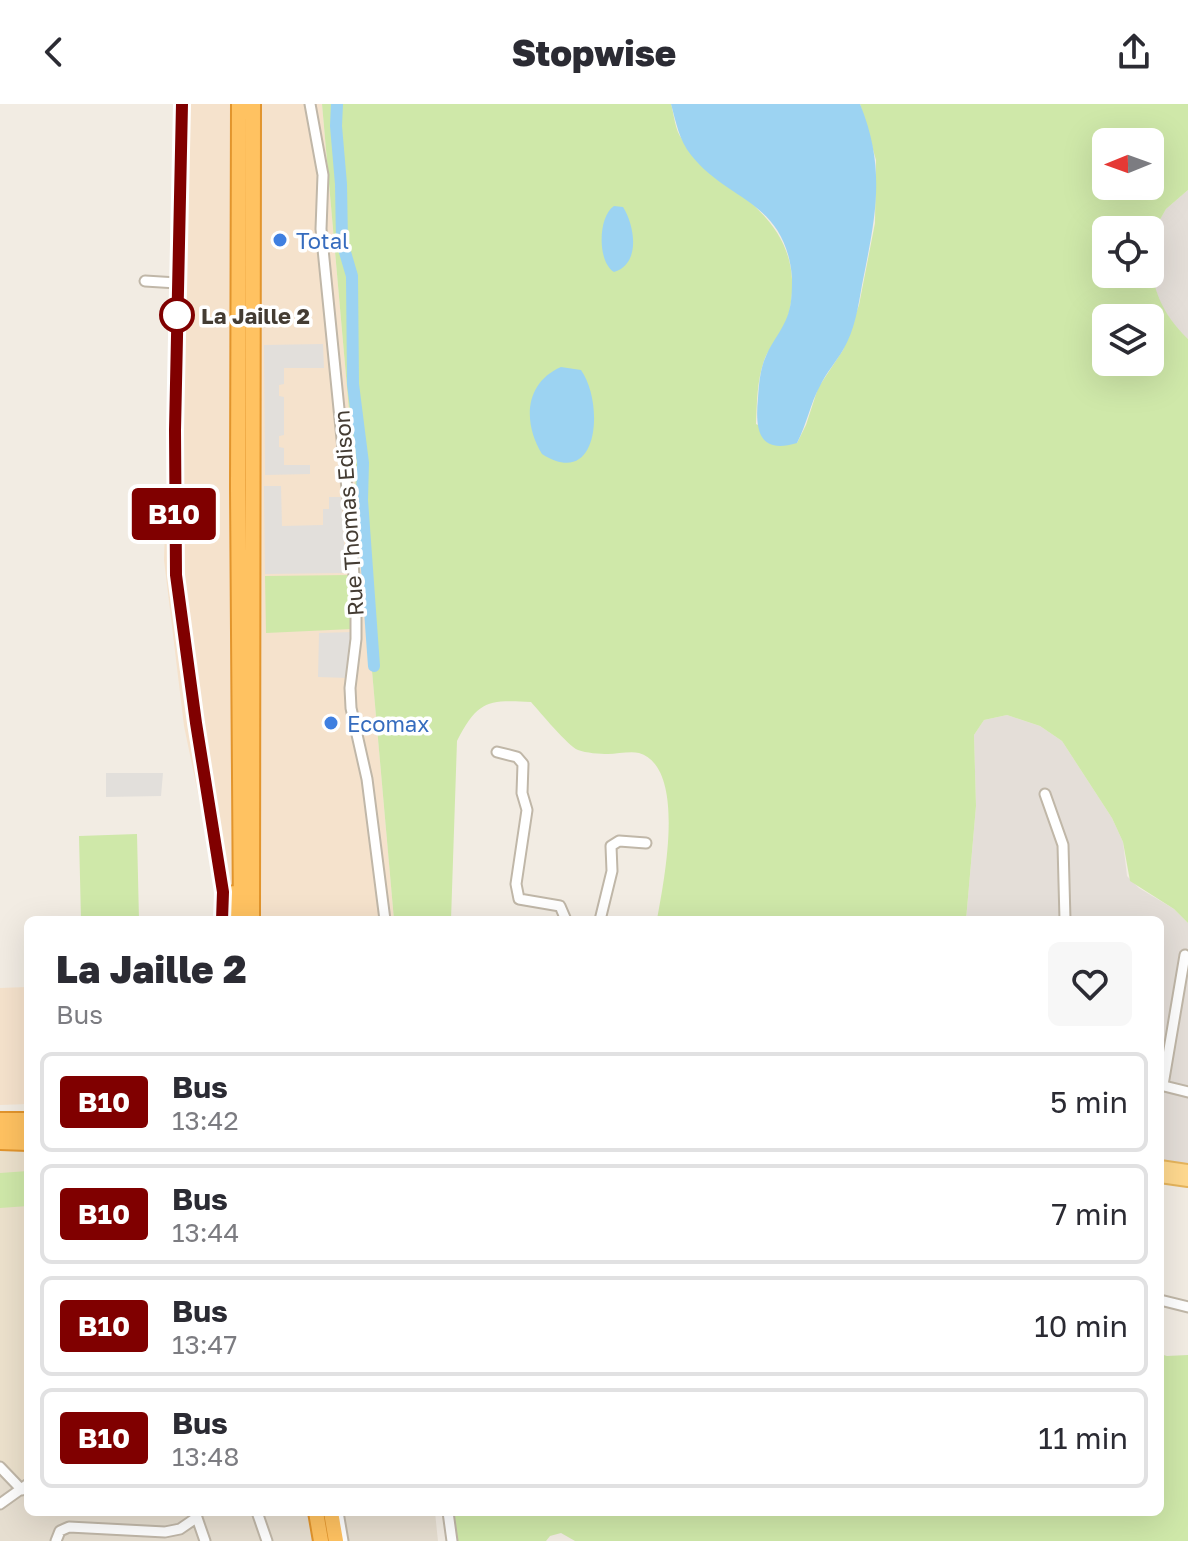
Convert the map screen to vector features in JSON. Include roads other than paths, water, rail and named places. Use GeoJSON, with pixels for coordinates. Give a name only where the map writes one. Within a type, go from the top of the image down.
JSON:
{"type":"FeatureCollection","features":[{"type":"Feature","properties":{"kind":"highway"},"geometry":{"type":"LineString","coordinates":[[230,241],[234,232],[250,105]]}},
{"type":"Feature","properties":{"kind":"highway"},"geometry":{"type":"LineString","coordinates":[[246,139],[264,226]]}},
{"type":"Feature","properties":{"kind":"highway"},"geometry":{"type":"LineString","coordinates":[[246,139],[240,350],[246,845],[255,916]]}},
{"type":"Feature","properties":{"kind":"highway"},"geometry":{"type":"LineString","coordinates":[[241,916],[246,845],[252,398],[246,139]]}},
{"type":"Feature","properties":{"kind":"highway"},"geometry":{"type":"LineString","coordinates":[[229,287],[240,350]]}},
{"type":"Feature","properties":{"kind":"highway"},"geometry":{"type":"LineString","coordinates":[[252,398],[258,361],[259,304],[266,289]]}},
{"type":"Feature","properties":{"kind":"highway"},"geometry":{"type":"LineString","coordinates":[[228,916],[246,845]]}},
{"type":"Feature","properties":{"kind":"highway"},"geometry":{"type":"LineString","coordinates":[[0,1120],[24,1120]]}},
{"type":"Feature","properties":{"kind":"highway"},"geometry":{"type":"LineString","coordinates":[[0,1132],[24,1131]]}},
{"type":"Feature","properties":{"kind":"highway"},"geometry":{"type":"LineString","coordinates":[[0,1142],[24,1143]]}},
{"type":"Feature","properties":{"kind":"highway"},"geometry":{"type":"LineString","coordinates":[[317,1516],[321,1541]]}},
{"type":"Feature","properties":{"kind":"highway"},"geometry":{"type":"LineString","coordinates":[[332,1516],[336,1541]]}},
{"type":"Feature","properties":{"kind":"main road"},"geometry":{"type":"LineString","coordinates":[[1164,1168],[1188,1171]]}},
{"type":"Feature","properties":{"kind":"main road"},"geometry":{"type":"LineString","coordinates":[[1164,1177],[1188,1180]]}},
{"type":"Feature","properties":{"kind":"street"},"geometry":{"type":"LineString","coordinates":[[182,104],[177,283],[176,575],[226,916]]}},
{"type":"Feature","properties":{"kind":"street","name":"Rue Thomas Edison"},"geometry":{"type":"LineString","coordinates":[[310,104],[323,175],[321,229],[351,529],[356,639],[350,688],[351,708],[367,779],[384,916]]}},
{"type":"Feature","properties":{"kind":"street"},"geometry":{"type":"LineString","coordinates":[[145,281],[177,283]]}},
{"type":"Feature","properties":{"kind":"street"},"geometry":{"type":"LineString","coordinates":[[497,752],[517,757],[523,764],[522,793],[527,810],[516,892],[519,899],[560,906],[565,916]]}},
{"type":"Feature","properties":{"kind":"street"},"geometry":{"type":"LineString","coordinates":[[1045,794],[1063,845],[1065,916]]}},
{"type":"Feature","properties":{"kind":"street"},"geometry":{"type":"LineString","coordinates":[[601,916],[612,871],[611,846],[619,841],[646,843]]}},
{"type":"Feature","properties":{"kind":"street"},"geometry":{"type":"LineString","coordinates":[[1164,1069],[1185,955]]}},
{"type":"Feature","properties":{"kind":"street"},"geometry":{"type":"LineString","coordinates":[[1164,1086],[1188,1092]]}},
{"type":"Feature","properties":{"kind":"street"},"geometry":{"type":"LineString","coordinates":[[1164,1301],[1188,1307]]}},
{"type":"Feature","properties":{"kind":"street"},"geometry":{"type":"LineString","coordinates":[[0,1467],[24,1486]]}},
{"type":"Feature","properties":{"kind":"street"},"geometry":{"type":"LineString","coordinates":[[0,1504],[24,1488]]}},
{"type":"Feature","properties":{"kind":"street"},"geometry":{"type":"LineString","coordinates":[[56,1541],[60,1531],[69,1527],[165,1532],[180,1529],[195,1516]]}},
{"type":"Feature","properties":{"kind":"street"},"geometry":{"type":"LineString","coordinates":[[196,1516],[205,1541]]}},
{"type":"Feature","properties":{"kind":"street"},"geometry":{"type":"LineString","coordinates":[[258,1516],[267,1541]]}},
{"type":"Feature","properties":{"kind":"street"},"geometry":{"type":"LineString","coordinates":[[339,1516],[343,1541]]}},
{"type":"Feature","properties":{"kind":"street"},"geometry":{"type":"LineString","coordinates":[[449,1516],[452,1541]]}},
{"type":"Feature","properties":{"kind":"water"},"geometry":{"type":"Polygon","coordinates":[[[671,104],[860,104],[874,151],[876,173],[867,261],[850,334],[817,393],[797,443],[784,446],[767,442],[762,437],[757,420],[762,366],[786,321],[791,303],[792,277],[787,252],[767,217],[706,171],[691,155],[681,137],[671,104]]]}},
{"type":"Feature","properties":{"kind":"water"},"geometry":{"type":"Polygon","coordinates":[[[614,206],[623,207],[627,215],[633,244],[628,261],[623,268],[614,272],[608,267],[602,249],[602,229],[614,206]]]}},
{"type":"Feature","properties":{"kind":"water"},"geometry":{"type":"Polygon","coordinates":[[[561,367],[581,370],[593,402],[592,438],[586,452],[576,461],[561,462],[542,454],[532,430],[530,405],[534,393],[549,374],[561,367]]]}},
{"type":"Feature","properties":{"kind":"waterway"},"geometry":{"type":"LineString","coordinates":[[337,104],[342,242],[352,276],[353,384],[363,463],[362,500],[374,666]]}},
{"type":"Feature","properties":{"kind":"place","name":"Total"},"geometry":{"type":"Point","coordinates":[280,240]}},
{"type":"Feature","properties":{"kind":"place","name":"La Jaille 2"},"geometry":{"type":"Point","coordinates":[177,315]}},
{"type":"Feature","properties":{"kind":"place","name":"Ecomax"},"geometry":{"type":"Point","coordinates":[331,723]}}]}
